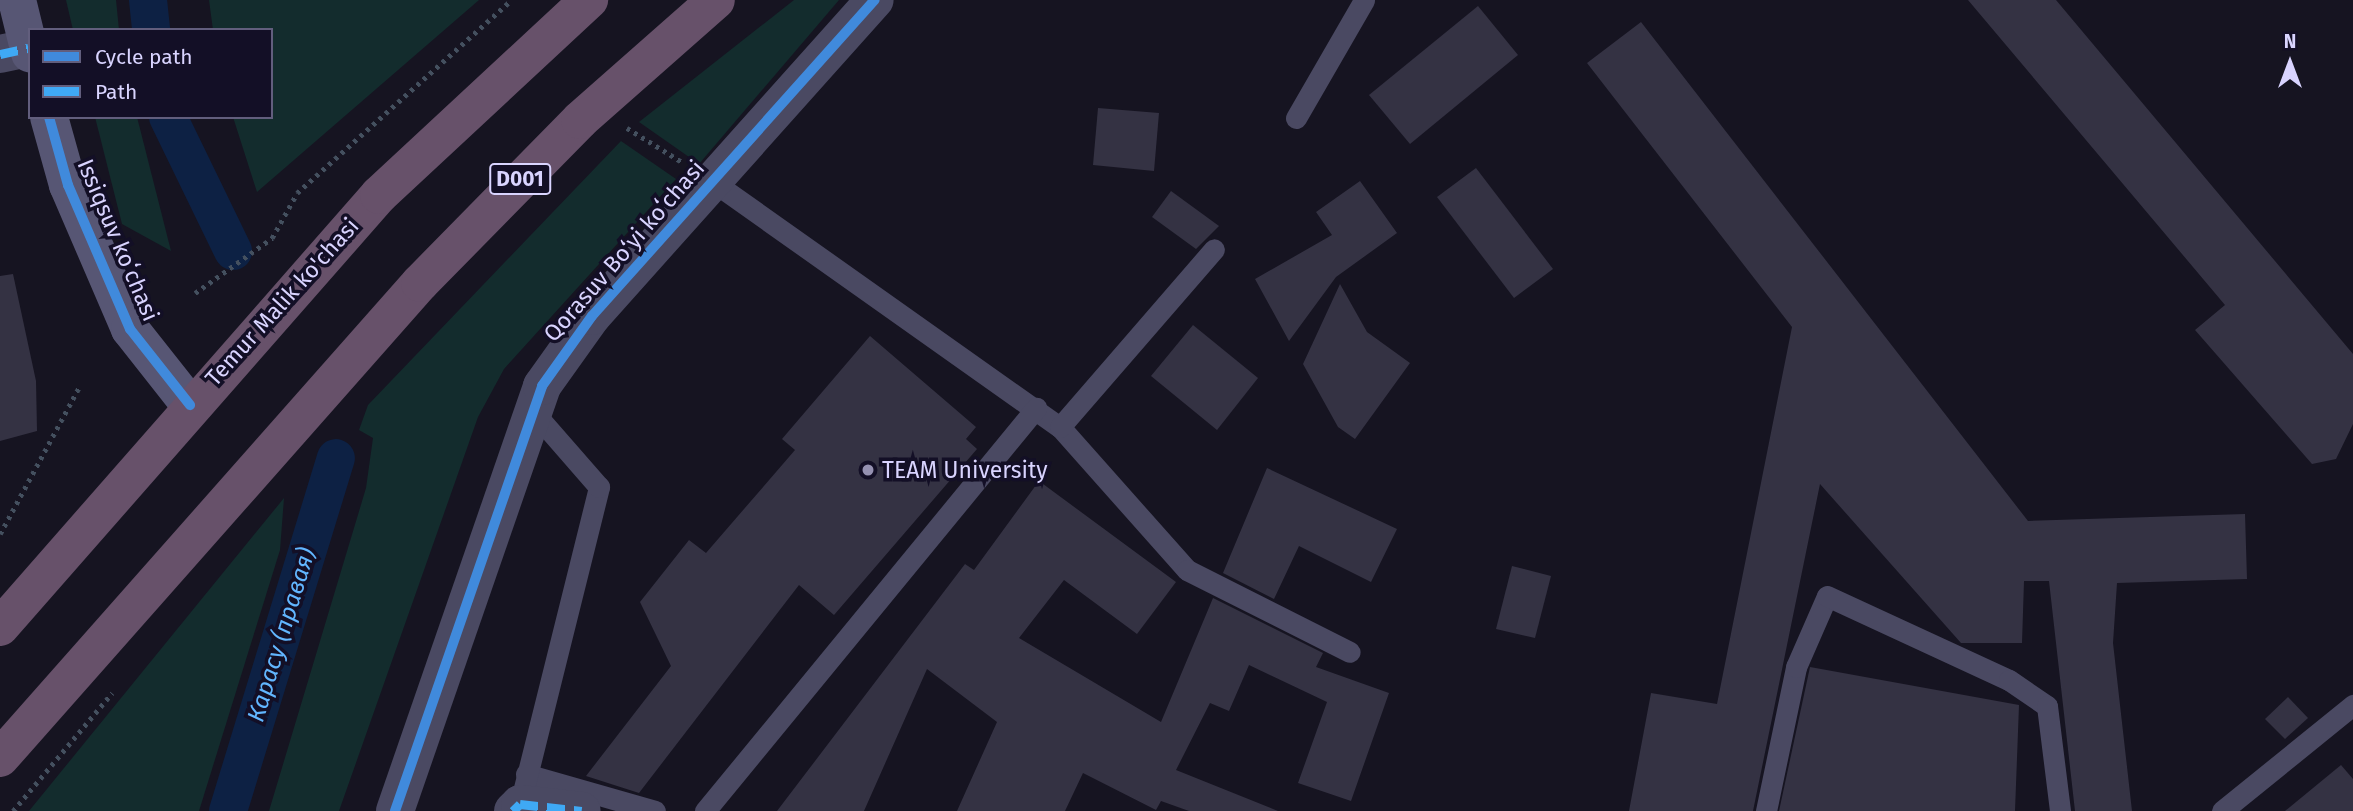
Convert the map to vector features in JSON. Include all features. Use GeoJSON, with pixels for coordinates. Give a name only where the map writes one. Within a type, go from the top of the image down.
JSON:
{"type":"FeatureCollection","features":[{"type":"Feature","properties":{"kind":"highway","name":"Temur Malik ko'chasi"},"geometry":{"type":"LineString","coordinates":[[0,627],[293,288],[453,121],[589,0]]}},
{"type":"Feature","properties":{"kind":"highway","name":"D001"},"geometry":{"type":"LineString","coordinates":[[0,758],[338,371],[553,147],[716,0]]}},
{"type":"Feature","properties":{"kind":"street"},"geometry":{"type":"LineString","coordinates":[[17,0],[19,52]]}},
{"type":"Feature","properties":{"kind":"street","name":"Qorasuv Bo‘yi koʻchasi"},"geometry":{"type":"LineString","coordinates":[[395,811],[530,408],[592,316],[875,0]]}},
{"type":"Feature","properties":{"kind":"street","name":"Issiqsuv koʻchasi"},"geometry":{"type":"LineString","coordinates":[[49,119],[68,185],[130,329],[190,405]]}},
{"type":"Feature","properties":{"kind":"street"},"geometry":{"type":"LineString","coordinates":[[520,796],[582,811]]}},
{"type":"Feature","properties":{"kind":"lane"},"geometry":{"type":"LineString","coordinates":[[1296,118],[1364,0]]}},
{"type":"Feature","properties":{"kind":"lane"},"geometry":{"type":"LineString","coordinates":[[712,181],[1060,427],[1187,570],[1350,652]]}},
{"type":"Feature","properties":{"kind":"lane"},"geometry":{"type":"LineString","coordinates":[[1060,427],[1214,249]]}},
{"type":"Feature","properties":{"kind":"lane"},"geometry":{"type":"LineString","coordinates":[[530,408],[599,487],[520,796],[654,811]]}},
{"type":"Feature","properties":{"kind":"lane"},"geometry":{"type":"LineString","coordinates":[[705,811],[1036,408]]}},
{"type":"Feature","properties":{"kind":"lane"},"geometry":{"type":"LineString","coordinates":[[1766,811],[1796,667],[1827,596],[2009,680],[2047,706],[2060,811]]}},
{"type":"Feature","properties":{"kind":"lane"},"geometry":{"type":"LineString","coordinates":[[2222,811],[2353,705]]}},
{"type":"Feature","properties":{"kind":"path"},"geometry":{"type":"LineString","coordinates":[[195,293],[272,238],[297,193],[511,0]]}},
{"type":"Feature","properties":{"kind":"path"},"geometry":{"type":"LineString","coordinates":[[621,124],[712,181]]}},
{"type":"Feature","properties":{"kind":"path"},"geometry":{"type":"LineString","coordinates":[[0,534],[79,387]]}},
{"type":"Feature","properties":{"kind":"path"},"geometry":{"type":"LineString","coordinates":[[13,811],[119,684]]}},
{"type":"Feature","properties":{"kind":"green space"},"geometry":{"type":"Polygon","coordinates":[[[66,0],[116,0],[119,28],[73,28],[66,0]]]}},
{"type":"Feature","properties":{"kind":"green space"},"geometry":{"type":"Polygon","coordinates":[[[209,0],[479,0],[257,192],[234,119],[273,119],[273,28],[213,28],[209,0]]]}},
{"type":"Feature","properties":{"kind":"green space"},"geometry":{"type":"Polygon","coordinates":[[[794,0],[839,0],[699,164],[639,122],[794,0]]]}},
{"type":"Feature","properties":{"kind":"green space"},"geometry":{"type":"Polygon","coordinates":[[[96,119],[138,119],[171,251],[122,224],[96,119]]]}},
{"type":"Feature","properties":{"kind":"green space"},"geometry":{"type":"Polygon","coordinates":[[[621,141],[676,179],[504,369],[478,417],[339,811],[269,811],[366,488],[373,438],[359,430],[368,405],[621,141]]]}},
{"type":"Feature","properties":{"kind":"green space"},"geometry":{"type":"Polygon","coordinates":[[[284,498],[280,550],[199,811],[29,811],[284,498]]]}},
{"type":"Feature","properties":{"kind":"building"},"geometry":{"type":"Polygon","coordinates":[[[1968,0],[2056,0],[2353,354],[2353,424],[2336,459],[2312,464],[2195,330],[2225,305],[1968,0]]]}},
{"type":"Feature","properties":{"kind":"building"},"geometry":{"type":"Polygon","coordinates":[[[1478,6],[1518,55],[1410,144],[1369,95],[1478,6]]]}},
{"type":"Feature","properties":{"kind":"building"},"geometry":{"type":"Polygon","coordinates":[[[1641,22],[2028,521],[2245,514],[2247,579],[2117,583],[2113,643],[2132,811],[2075,811],[2049,581],[2024,581],[2022,643],[1961,643],[1820,484],[1753,811],[1629,811],[1651,693],[1717,704],[1792,327],[1587,63],[1641,22]]]}},
{"type":"Feature","properties":{"kind":"building"},"geometry":{"type":"Polygon","coordinates":[[[1098,108],[1159,113],[1154,171],[1093,165],[1098,108]]]}},
{"type":"Feature","properties":{"kind":"building"},"geometry":{"type":"Polygon","coordinates":[[[1476,168],[1553,269],[1514,298],[1437,197],[1476,168]]]}},
{"type":"Feature","properties":{"kind":"building"},"geometry":{"type":"Polygon","coordinates":[[[1360,181],[1397,233],[1336,277],[1289,341],[1255,279],[1332,235],[1316,212],[1360,181]]]}},
{"type":"Feature","properties":{"kind":"building"},"geometry":{"type":"Polygon","coordinates":[[[1171,191],[1219,226],[1196,249],[1152,217],[1171,191]]]}},
{"type":"Feature","properties":{"kind":"building"},"geometry":{"type":"Polygon","coordinates":[[[13,274],[36,381],[37,431],[0,441],[0,276],[13,274]]]}},
{"type":"Feature","properties":{"kind":"building"},"geometry":{"type":"Polygon","coordinates":[[[1340,284],[1367,332],[1410,363],[1355,439],[1338,427],[1303,364],[1340,284]]]}},
{"type":"Feature","properties":{"kind":"building"},"geometry":{"type":"Polygon","coordinates":[[[1193,325],[1258,378],[1217,430],[1151,376],[1193,325]]]}},
{"type":"Feature","properties":{"kind":"building","name":"TEAM University"},"geometry":{"type":"Polygon","coordinates":[[[870,336],[976,427],[966,439],[977,449],[834,615],[799,585],[639,793],[586,776],[671,666],[640,602],[689,540],[706,553],[795,450],[782,439],[870,336]]]}},
{"type":"Feature","properties":{"kind":"building"},"geometry":{"type":"Polygon","coordinates":[[[1267,468],[1397,529],[1371,582],[1299,546],[1274,599],[1223,573],[1267,468]]]}},
{"type":"Feature","properties":{"kind":"building"},"geometry":{"type":"Polygon","coordinates":[[[1039,481],[1176,582],[1137,634],[1064,580],[1019,638],[1161,722],[1213,598],[1323,653],[1316,667],[1389,693],[1351,801],[1298,783],[1327,702],[1249,665],[1229,711],[1210,703],[1176,770],[1278,811],[1189,811],[1161,801],[1156,810],[1083,773],[1065,811],[957,811],[997,722],[927,669],[864,811],[777,811],[965,564],[974,570],[1039,481]]]}},
{"type":"Feature","properties":{"kind":"building"},"geometry":{"type":"Polygon","coordinates":[[[1512,566],[1551,576],[1535,638],[1496,629],[1512,566]]]}},
{"type":"Feature","properties":{"kind":"building"},"geometry":{"type":"Polygon","coordinates":[[[1810,667],[2019,705],[2015,811],[1779,811],[1810,667]]]}},
{"type":"Feature","properties":{"kind":"building"},"geometry":{"type":"Polygon","coordinates":[[[2288,697],[2308,718],[2285,739],[2265,719],[2288,697]]]}},
{"type":"Feature","properties":{"kind":"building"},"geometry":{"type":"Polygon","coordinates":[[[2341,765],[2353,779],[2353,811],[2285,811],[2341,765]]]}},
{"type":"Feature","properties":{"kind":"waterway","name":"Карасу (правая)"},"geometry":{"type":"LineString","coordinates":[[148,0],[151,28]]}},
{"type":"Feature","properties":{"kind":"waterway","name":"Карасу (правая)"},"geometry":{"type":"LineString","coordinates":[[169,119],[233,251]]}},
{"type":"Feature","properties":{"kind":"waterway","name":"Карасу (правая)"},"geometry":{"type":"LineString","coordinates":[[228,811],[336,458]]}},
{"type":"Feature","properties":{"kind":"marked path"},"geometry":{"type":"LineString","coordinates":[[0,54],[28,48]]}},
{"type":"Feature","properties":{"kind":"marked path"},"geometry":{"type":"LineString","coordinates":[[513,811],[520,804],[582,811]]}},
{"type":"Feature","properties":{"kind":"cycle path"},"geometry":{"type":"LineString","coordinates":[[395,811],[542,386],[592,316],[875,0]]}},
{"type":"Feature","properties":{"kind":"cycle path"},"geometry":{"type":"LineString","coordinates":[[50,119],[68,185],[130,329],[190,405]]}},
{"type":"Feature","properties":{"kind":"place","name":"TEAM University"},"geometry":{"type":"Point","coordinates":[868,470]}}]}
